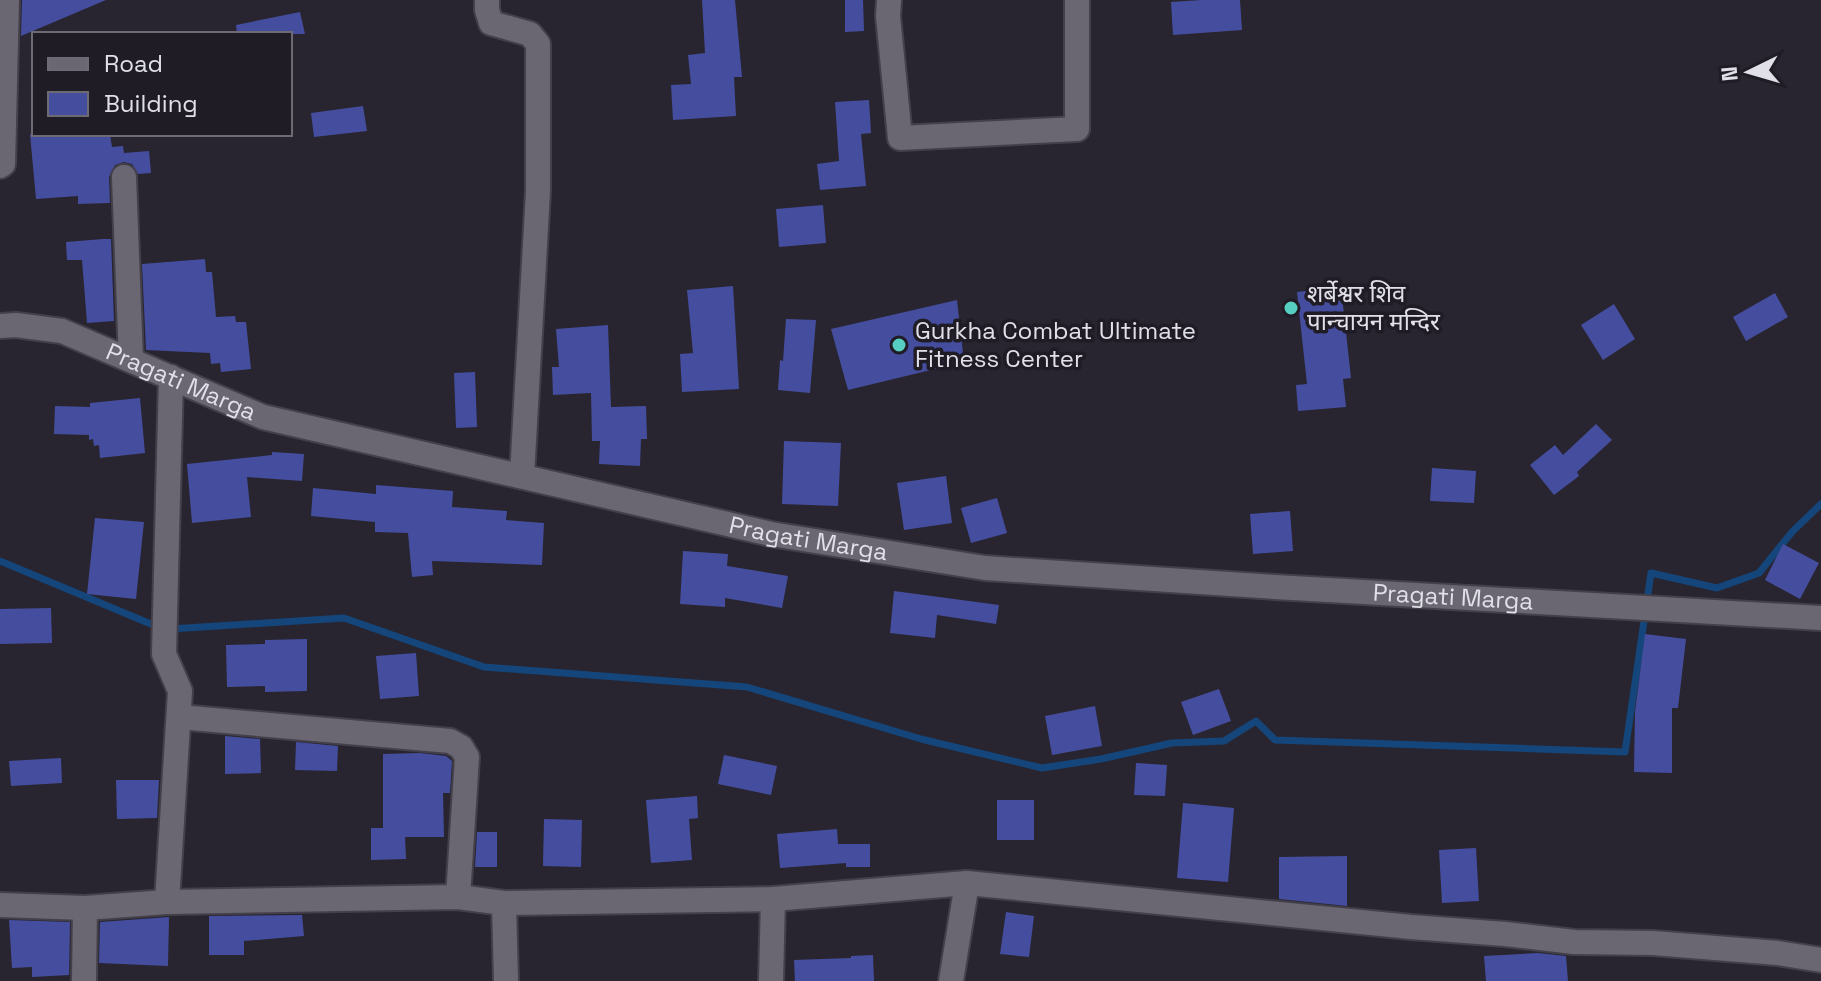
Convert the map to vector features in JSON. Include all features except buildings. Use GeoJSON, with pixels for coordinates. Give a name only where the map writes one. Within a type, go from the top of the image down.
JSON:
{"type":"FeatureCollection","features":[{"type":"Feature","properties":{"kind":"street"},"geometry":{"type":"LineString","coordinates":[[0,166],[3,164],[7,0]]}},
{"type":"Feature","properties":{"kind":"street"},"geometry":{"type":"LineString","coordinates":[[487,0],[491,23],[530,34],[538,44],[538,191],[522,476]]}},
{"type":"Feature","properties":{"kind":"street"},"geometry":{"type":"LineString","coordinates":[[889,0],[900,138],[1077,129],[1077,0]]}},
{"type":"Feature","properties":{"kind":"street"},"geometry":{"type":"LineString","coordinates":[[124,177],[131,360]]}},
{"type":"Feature","properties":{"kind":"street","name":"Pragati Marga"},"geometry":{"type":"LineString","coordinates":[[0,326],[62,331],[263,417],[771,534],[985,568],[1821,618]]}},
{"type":"Feature","properties":{"kind":"street"},"geometry":{"type":"LineString","coordinates":[[167,902],[180,691],[164,654],[171,377]]}},
{"type":"Feature","properties":{"kind":"street"},"geometry":{"type":"LineString","coordinates":[[179,717],[450,741],[461,747],[467,757],[458,897]]}},
{"type":"Feature","properties":{"kind":"street"},"geometry":{"type":"LineString","coordinates":[[951,981],[967,883]]}},
{"type":"Feature","properties":{"kind":"street"},"geometry":{"type":"LineString","coordinates":[[0,905],[85,908],[167,902],[458,897],[504,903],[773,899],[967,883],[1574,942],[1653,943],[1778,953],[1821,960]]}},
{"type":"Feature","properties":{"kind":"street"},"geometry":{"type":"LineString","coordinates":[[771,981],[773,899]]}},
{"type":"Feature","properties":{"kind":"street"},"geometry":{"type":"LineString","coordinates":[[504,903],[506,981]]}},
{"type":"Feature","properties":{"kind":"street"},"geometry":{"type":"LineString","coordinates":[[84,981],[85,908]]}},
{"type":"Feature","properties":{"kind":"waterway"},"geometry":{"type":"LineString","coordinates":[[170,629],[344,618],[484,667],[747,687],[921,739],[1042,768],[1172,743],[1224,741],[1256,721],[1275,740],[1625,752],[1651,573],[1717,588],[1759,573],[1792,532],[1821,504]]}},
{"type":"Feature","properties":{"kind":"waterway"},"geometry":{"type":"LineString","coordinates":[[0,561],[158,627]]}},
{"type":"Feature","properties":{"kind":"place","name":"शर्बेश्वर शिव पान्चायन मन्दिर"},"geometry":{"type":"Point","coordinates":[1291,308]}},
{"type":"Feature","properties":{"kind":"place","name":"Gurkha Combat Ultimate Fitness Center"},"geometry":{"type":"Point","coordinates":[899,345]}}]}
